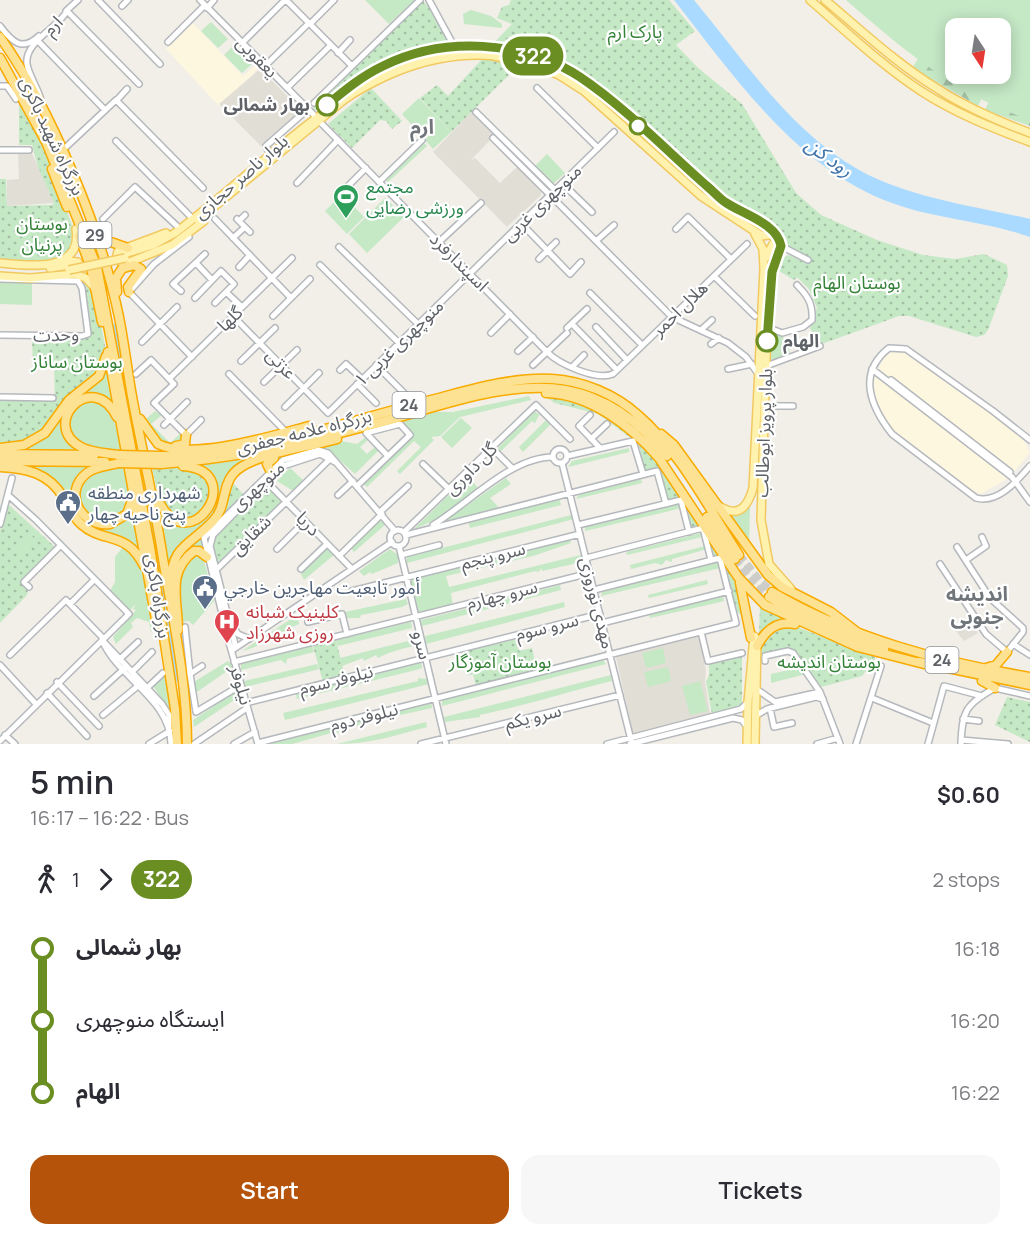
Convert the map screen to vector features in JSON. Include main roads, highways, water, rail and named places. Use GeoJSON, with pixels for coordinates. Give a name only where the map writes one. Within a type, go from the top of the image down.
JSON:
{"type":"FeatureCollection","features":[{"type":"Feature","properties":{"kind":"highway","name":"بزرگراه شهید باکری"},"geometry":{"type":"LineString","coordinates":[[0,38],[46,119],[87,211],[106,266],[119,316],[143,448]]}},
{"type":"Feature","properties":{"kind":"highway","name":"بزرگراه شهید باکری"},"geometry":{"type":"LineString","coordinates":[[0,58],[46,142],[97,267],[132,448]]}},
{"type":"Feature","properties":{"kind":"highway"},"geometry":{"type":"LineString","coordinates":[[46,142],[56,180],[76,229],[97,293],[135,490],[162,652],[171,685]]}},
{"type":"Feature","properties":{"kind":"highway"},"geometry":{"type":"LineString","coordinates":[[87,211],[104,238],[112,243],[125,258],[141,269],[128,287],[129,292]]}},
{"type":"Feature","properties":{"kind":"highway"},"geometry":{"type":"LineString","coordinates":[[119,316],[116,278],[125,258]]}},
{"type":"Feature","properties":{"kind":"highway"},"geometry":{"type":"LineString","coordinates":[[0,448],[24,445],[49,429],[69,400],[99,376],[104,367],[107,349]]}},
{"type":"Feature","properties":{"kind":"highway","name":"بزرگراه علامه جعفری"},"geometry":{"type":"LineString","coordinates":[[0,454],[160,460],[251,454],[367,430],[427,410],[504,391],[535,388],[566,390],[601,401],[632,420],[666,454],[737,557],[670,451],[649,425],[611,396],[571,382],[544,379],[501,382],[250,448],[160,460]]}},
{"type":"Feature","properties":{"kind":"highway"},"geometry":{"type":"LineString","coordinates":[[427,410],[526,393],[550,393],[579,401],[611,416],[644,441],[659,458],[738,577],[765,605],[813,629],[858,647],[924,664]]}},
{"type":"Feature","properties":{"kind":"highway"},"geometry":{"type":"LineString","coordinates":[[119,459],[80,447],[70,437],[66,422],[74,404],[93,397],[109,405],[121,424]]}},
{"type":"Feature","properties":{"kind":"highway"},"geometry":{"type":"LineString","coordinates":[[134,405],[152,436],[165,447],[186,449],[227,445],[331,421],[363,417]]}},
{"type":"Feature","properties":{"kind":"highway"},"geometry":{"type":"LineString","coordinates":[[649,425],[674,445],[768,575],[800,597],[831,612],[857,632]]}},
{"type":"Feature","properties":{"kind":"highway"},"geometry":{"type":"LineString","coordinates":[[172,619],[172,570],[179,551],[217,516],[227,484],[236,470],[252,461],[367,430]]}},
{"type":"Feature","properties":{"kind":"highway"},"geometry":{"type":"LineString","coordinates":[[152,436],[178,446],[185,444],[186,435]]}},
{"type":"Feature","properties":{"kind":"highway","name":"بزرگراه باکری"},"geometry":{"type":"LineString","coordinates":[[132,448],[171,685],[177,744]]}},
{"type":"Feature","properties":{"kind":"highway","name":"بزرگراه باکری"},"geometry":{"type":"LineString","coordinates":[[143,448],[186,708],[187,744]]}},
{"type":"Feature","properties":{"kind":"highway"},"geometry":{"type":"LineString","coordinates":[[270,470],[268,462],[282,454]]}},
{"type":"Feature","properties":{"kind":"highway"},"geometry":{"type":"LineString","coordinates":[[119,459],[84,475],[76,492],[79,510],[85,517],[97,524],[114,523],[129,512],[135,490]]}},
{"type":"Feature","properties":{"kind":"highway","name":"بزرگراه علامه جعفری"},"geometry":{"type":"LineString","coordinates":[[0,461],[119,459]]}},
{"type":"Feature","properties":{"kind":"highway"},"geometry":{"type":"LineString","coordinates":[[148,476],[162,508],[171,518],[179,521],[192,521],[207,513],[212,503],[213,492],[206,475],[192,467],[160,460]]}},
{"type":"Feature","properties":{"kind":"highway"},"geometry":{"type":"LineString","coordinates":[[0,467],[26,469],[50,481],[82,525],[128,545],[142,560],[148,575]]}},
{"type":"Feature","properties":{"kind":"highway"},"geometry":{"type":"LineString","coordinates":[[178,655],[177,570],[194,551],[200,551],[207,556]]}},
{"type":"Feature","properties":{"kind":"highway"},"geometry":{"type":"LineString","coordinates":[[738,577],[755,641],[777,624],[787,622],[813,629]]}},
{"type":"Feature","properties":{"kind":"highway","name":"24"},"geometry":{"type":"LineString","coordinates":[[1030,677],[927,656],[857,632],[771,595],[806,618],[924,664],[1030,685]]}},
{"type":"Feature","properties":{"kind":"highway"},"geometry":{"type":"LineString","coordinates":[[982,668],[996,665],[1006,652],[1005,665],[1019,675]]}},
{"type":"Feature","properties":{"kind":"highway"},"geometry":{"type":"LineString","coordinates":[[972,675],[995,688]]}},
{"type":"Feature","properties":{"kind":"main road"},"geometry":{"type":"LineString","coordinates":[[810,0],[879,60],[923,93],[974,120],[1030,142]]}},
{"type":"Feature","properties":{"kind":"main road"},"geometry":{"type":"LineString","coordinates":[[825,0],[899,62],[939,90],[980,112],[1030,133]]}},
{"type":"Feature","properties":{"kind":"main road"},"geometry":{"type":"LineString","coordinates":[[413,54],[453,46],[514,51],[553,63],[580,78],[726,202],[768,227],[777,235],[781,246]]}},
{"type":"Feature","properties":{"kind":"main road","name":"بلوار ناصر حجازی"},"geometry":{"type":"LineString","coordinates":[[0,271],[70,270],[125,258],[153,245],[175,233],[264,163],[313,115],[391,70],[424,59],[465,54],[496,55],[529,63],[550,71],[584,91],[701,196],[748,225]]}},
{"type":"Feature","properties":{"kind":"main road","name":"بلوار ناصر حجازی"},"geometry":{"type":"LineString","coordinates":[[264,163],[269,153],[313,115],[381,66]]}},
{"type":"Feature","properties":{"kind":"main road"},"geometry":{"type":"LineString","coordinates":[[125,258],[177,226],[264,163]]}},
{"type":"Feature","properties":{"kind":"main road"},"geometry":{"type":"LineString","coordinates":[[748,225],[766,237],[769,235],[768,227]]}},
{"type":"Feature","properties":{"kind":"main road","name":"بلوار پرویز ابوطالب"},"geometry":{"type":"LineString","coordinates":[[715,503],[726,511],[741,511],[748,504],[753,488],[764,269],[759,240],[748,225]]}},
{"type":"Feature","properties":{"kind":"main road"},"geometry":{"type":"LineString","coordinates":[[61,261],[70,257],[76,248],[76,229]]}},
{"type":"Feature","properties":{"kind":"main road"},"geometry":{"type":"LineString","coordinates":[[764,269],[773,243],[781,246]]}},
{"type":"Feature","properties":{"kind":"main road","name":"بلوار پرویز ابوطالب"},"geometry":{"type":"LineString","coordinates":[[781,246],[772,272],[767,327],[761,476],[762,520],[766,558],[779,579],[800,597]]}},
{"type":"Feature","properties":{"kind":"main road"},"geometry":{"type":"LineString","coordinates":[[0,271],[61,261],[78,262],[78,271],[70,270]]}},
{"type":"Feature","properties":{"kind":"main road"},"geometry":{"type":"LineString","coordinates":[[70,270],[89,280],[97,293]]}},
{"type":"Feature","properties":{"kind":"main road"},"geometry":{"type":"LineString","coordinates":[[753,488],[755,501],[758,502],[761,476]]}},
{"type":"Feature","properties":{"kind":"main road"},"geometry":{"type":"LineString","coordinates":[[755,641],[755,744]]}},
{"type":"Feature","properties":{"kind":"main road"},"geometry":{"type":"LineString","coordinates":[[747,744],[747,702],[755,641]]}},
{"type":"Feature","properties":{"kind":"water","name":"رود کن"},"geometry":{"type":"Polygon","coordinates":[[[674,0],[694,0],[789,114],[834,154],[859,170],[899,188],[1030,219],[1030,237],[902,206],[851,184],[793,140],[767,114],[674,0]]]}},
{"type":"Feature","properties":{"kind":"waterway"},"geometry":{"type":"LineString","coordinates":[[116,327],[123,367]]}},
{"type":"Feature","properties":{"kind":"waterway"},"geometry":{"type":"LineString","coordinates":[[152,517],[177,678]]}},
{"type":"Feature","properties":{"kind":"tunnel"},"geometry":{"type":"LineString","coordinates":[[739,555],[772,592]]}},
{"type":"Feature","properties":{"kind":"tunnel"},"geometry":{"type":"LineString","coordinates":[[735,559],[754,586],[769,597]]}},
{"type":"Feature","properties":{"kind":"place","name":"بهار شمالی"},"geometry":{"type":"Point","coordinates":[327,105]}},
{"type":"Feature","properties":{"kind":"place","name":"مجتمع ورزشی رضایی"},"geometry":{"type":"Point","coordinates":[346,220]}},
{"type":"Feature","properties":{"kind":"place","name":"الهام"},"geometry":{"type":"Point","coordinates":[767,341]}},
{"type":"Feature","properties":{"kind":"place","name":"شهرداری منطقه پنج ناحیه چهار"},"geometry":{"type":"Point","coordinates":[68,526]}},
{"type":"Feature","properties":{"kind":"place","name":"أمور تابعيت مهاجرين خارجي"},"geometry":{"type":"Point","coordinates":[205,611]}},
{"type":"Feature","properties":{"kind":"place","name":"کلینیک شبانه روزی شهرزاد"},"geometry":{"type":"Point","coordinates":[227,645]}},
{"type":"Feature","properties":{"kind":"district","name":"ارم"},"geometry":{"type":"Point","coordinates":[422,127]}},
{"type":"Feature","properties":{"kind":"district","name":"اندیشه جنوبی"},"geometry":{"type":"Point","coordinates":[977,606]}},
{"type":"Feature","properties":{"kind":"park label","name":"پارک ارم"},"geometry":{"type":"Point","coordinates":[635,32]}},
{"type":"Feature","properties":{"kind":"park label","name":"بوستان پرنیان"},"geometry":{"type":"Point","coordinates":[42,234]}},
{"type":"Feature","properties":{"kind":"park label","name":"بوستان الهام"},"geometry":{"type":"Point","coordinates":[857,283]}},
{"type":"Feature","properties":{"kind":"park label","name":"بوستان ساناز"},"geometry":{"type":"Point","coordinates":[77,362]}},
{"type":"Feature","properties":{"kind":"park label","name":"بوستان آموزگار"},"geometry":{"type":"Point","coordinates":[500,662]}},
{"type":"Feature","properties":{"kind":"park label","name":"بوستان اندیشه"},"geometry":{"type":"Point","coordinates":[829,662]}}]}
